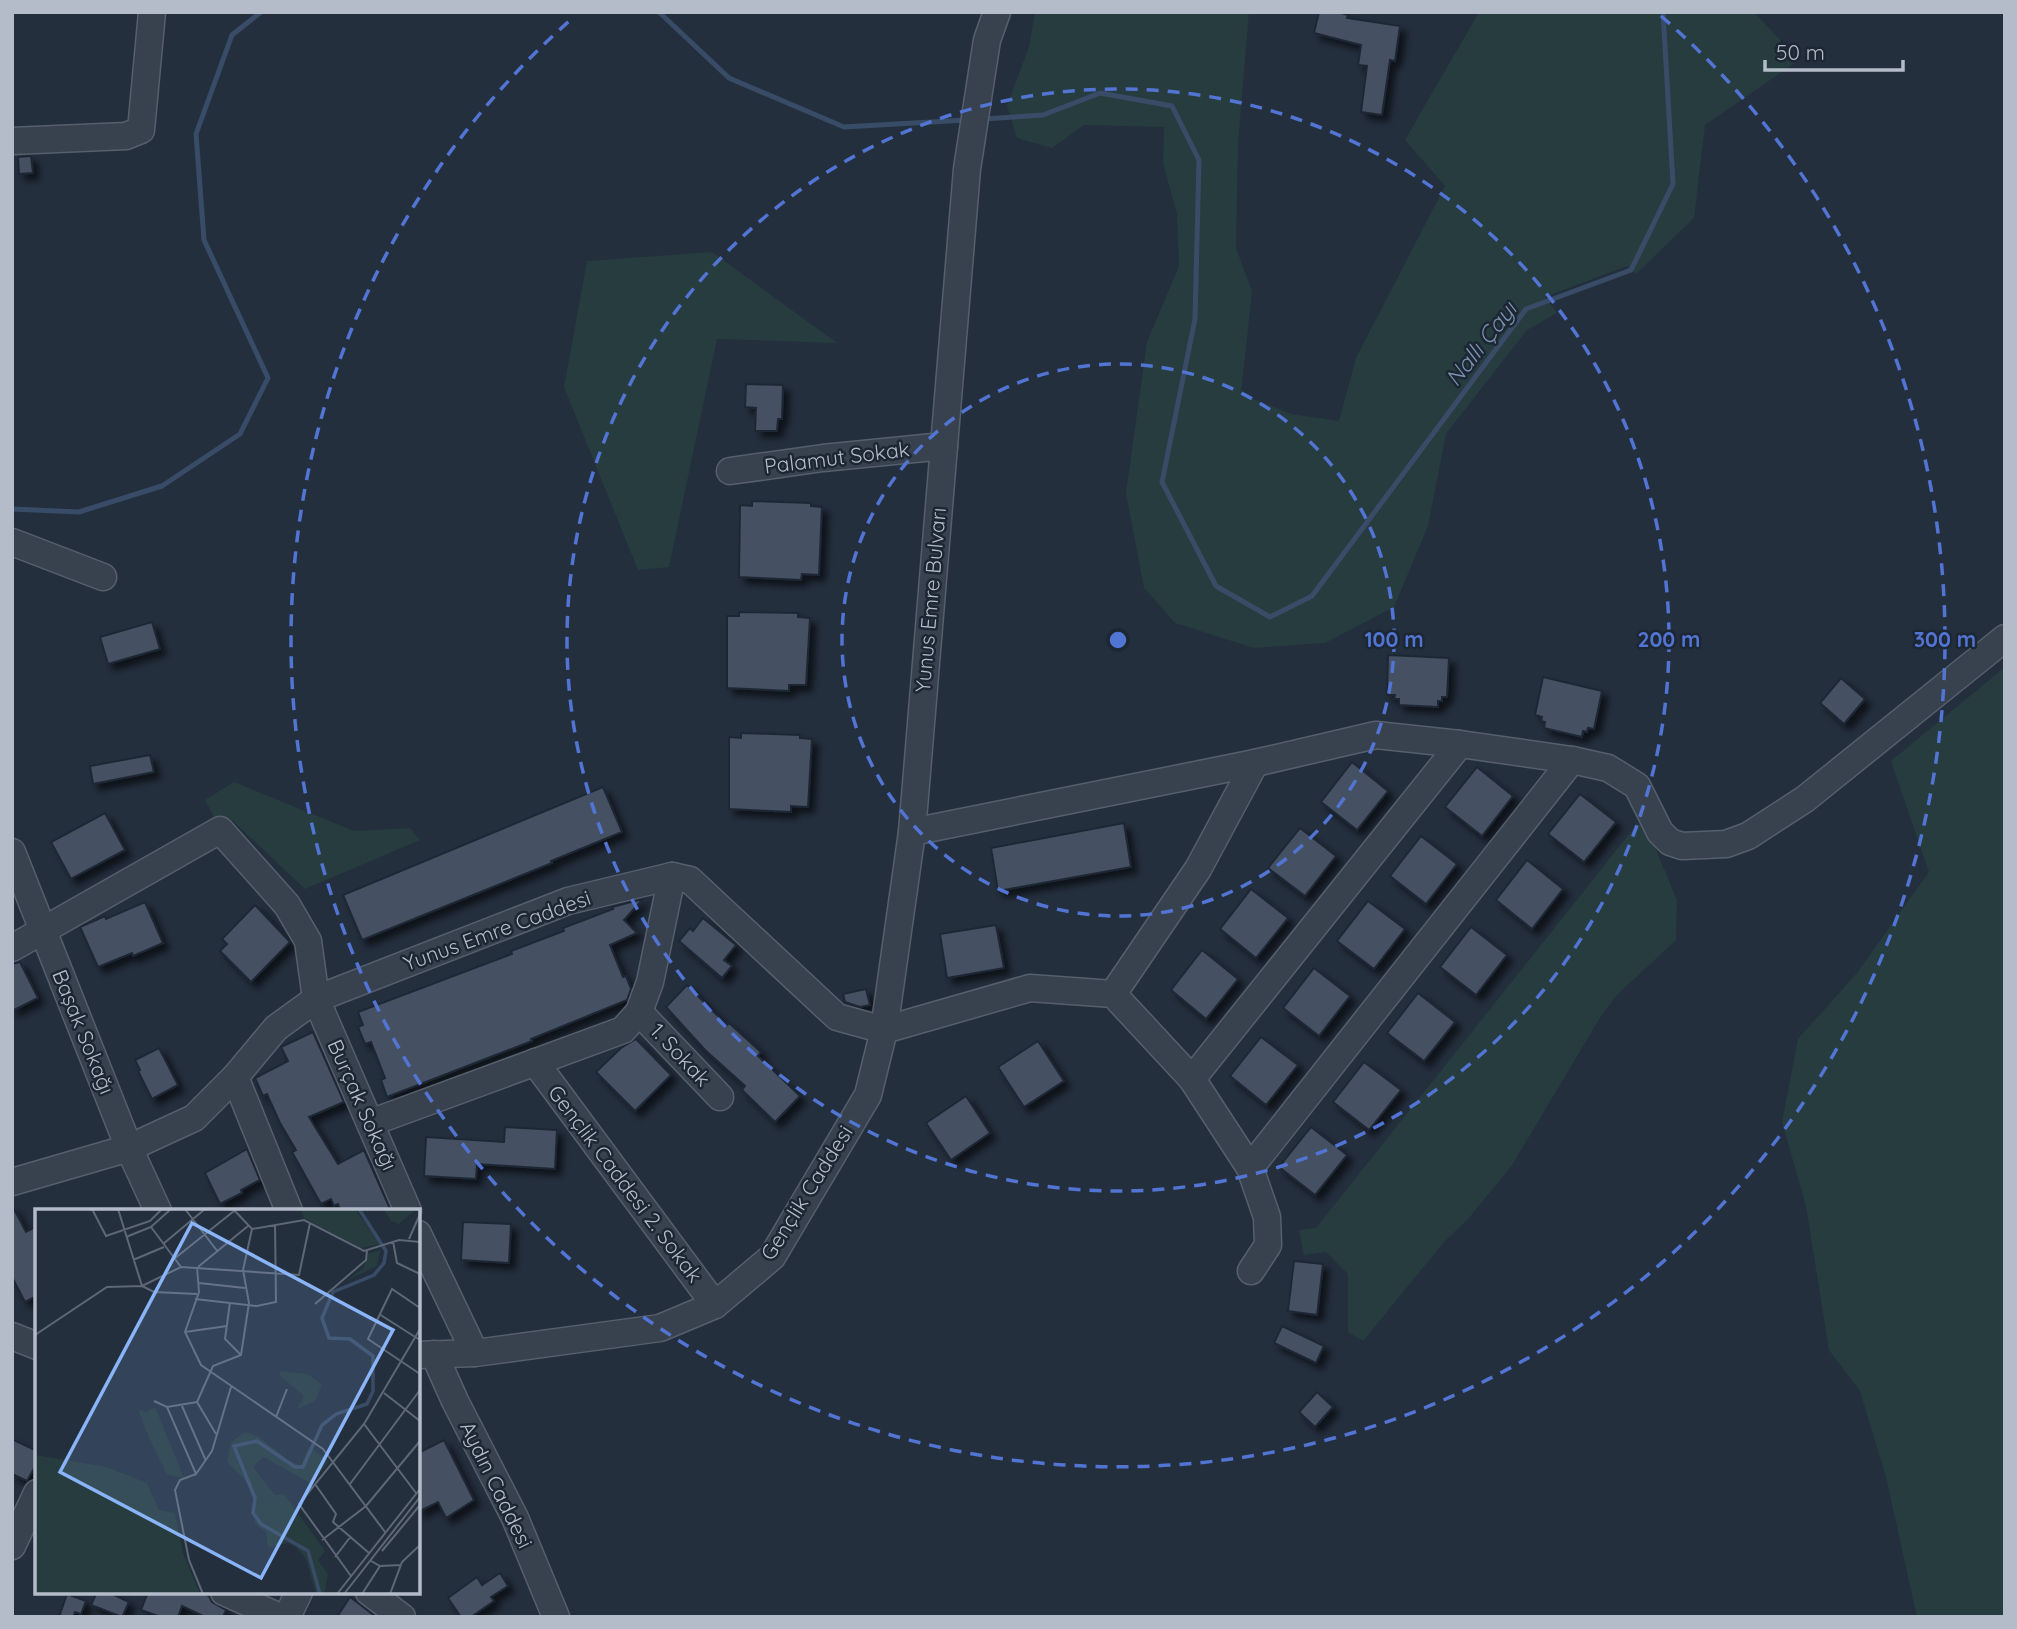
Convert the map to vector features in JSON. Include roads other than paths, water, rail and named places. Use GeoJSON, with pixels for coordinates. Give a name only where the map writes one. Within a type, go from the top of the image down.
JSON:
{"type":"FeatureCollection","features":[{"type":"Feature","properties":{"kind":"street"},"geometry":{"type":"LineString","coordinates":[[12,141],[126,136],[141,130],[152,12]]}},
{"type":"Feature","properties":{"kind":"street","name":"Yunus Emre Bulvarı"},"geometry":{"type":"LineString","coordinates":[[884,1030],[912,832],[967,169],[977,91],[987,40],[997,12]]}},
{"type":"Feature","properties":{"kind":"street","name":"Palamut Sokak"},"geometry":{"type":"LineString","coordinates":[[730,471],[823,458],[944,446]]}},
{"type":"Feature","properties":{"kind":"street"},"geometry":{"type":"LineString","coordinates":[[12,542],[103,577]]}},
{"type":"Feature","properties":{"kind":"street"},"geometry":{"type":"LineString","coordinates":[[912,832],[1255,763],[1376,735],[1460,744],[1572,760],[1608,768],[1637,786],[1660,832],[1670,842],[1682,846],[1726,844],[1748,836],[1804,799],[2005,638]]}},
{"type":"Feature","properties":{"kind":"street"},"geometry":{"type":"LineString","coordinates":[[1192,1079],[1460,744]]}},
{"type":"Feature","properties":{"kind":"street"},"geometry":{"type":"LineString","coordinates":[[1250,1168],[1572,760]]}},
{"type":"Feature","properties":{"kind":"street"},"geometry":{"type":"LineString","coordinates":[[1113,994],[1198,869],[1255,763]]}},
{"type":"Feature","properties":{"kind":"street","name":"Burçak Sokağı"},"geometry":{"type":"LineString","coordinates":[[44,931],[220,830],[287,905],[308,941],[316,999],[407,1209]]}},
{"type":"Feature","properties":{"kind":"street","name":"Başak Sokağı"},"geometry":{"type":"LineString","coordinates":[[12,852],[157,1209]]}},
{"type":"Feature","properties":{"kind":"street"},"geometry":{"type":"LineString","coordinates":[[370,1123],[623,1030],[639,1012],[650,982],[672,876],[690,880],[837,1017],[884,1030],[1030,988],[1113,994],[1192,1079],[1250,1168],[1266,1216],[1268,1245],[1251,1271]]}},
{"type":"Feature","properties":{"kind":"street","name":"Yunus Emre Caddesi"},"geometry":{"type":"LineString","coordinates":[[12,1182],[130,1147],[194,1118],[235,1077],[276,1028],[316,999],[568,901],[672,876]]}},
{"type":"Feature","properties":{"kind":"street"},"geometry":{"type":"LineString","coordinates":[[12,948],[44,931]]}},
{"type":"Feature","properties":{"kind":"street","name":"1. Sokak"},"geometry":{"type":"LineString","coordinates":[[639,1012],[720,1097]]}},
{"type":"Feature","properties":{"kind":"street","name":"Gençlik Caddesi"},"geometry":{"type":"LineString","coordinates":[[426,1354],[475,1353],[660,1328],[715,1306],[772,1257],[868,1095],[884,1030]]}},
{"type":"Feature","properties":{"kind":"street","name":"Gençlik Caddesi 2. Sokak"},"geometry":{"type":"LineString","coordinates":[[535,1062],[715,1306]]}},
{"type":"Feature","properties":{"kind":"street"},"geometry":{"type":"LineString","coordinates":[[235,1077],[288,1209]]}},
{"type":"Feature","properties":{"kind":"street"},"geometry":{"type":"LineString","coordinates":[[420,1238],[475,1353]]}},
{"type":"Feature","properties":{"kind":"street"},"geometry":{"type":"LineString","coordinates":[[12,1336],[35,1345]]}},
{"type":"Feature","properties":{"kind":"street","name":"Aydın Caddesi"},"geometry":{"type":"LineString","coordinates":[[426,1354],[455,1401],[516,1518],[556,1617]]}},
{"type":"Feature","properties":{"kind":"street"},"geometry":{"type":"LineString","coordinates":[[12,1546],[29,1502]]}},
{"type":"Feature","properties":{"kind":"street"},"geometry":{"type":"LineString","coordinates":[[228,1594],[280,1617]]}},
{"type":"Feature","properties":{"kind":"street"},"geometry":{"type":"LineString","coordinates":[[288,1617],[298,1594]]}},
{"type":"Feature","properties":{"kind":"street"},"geometry":{"type":"LineString","coordinates":[[372,1594],[402,1617]]}},
{"type":"Feature","properties":{"kind":"waterway"},"geometry":{"type":"LineString","coordinates":[[12,509],[79,512],[162,486],[240,434],[268,378],[204,240],[196,134],[232,35],[261,12]]}},
{"type":"Feature","properties":{"kind":"waterway"},"geometry":{"type":"LineString","coordinates":[[659,12],[729,78],[844,127],[966,120]]}},
{"type":"Feature","properties":{"kind":"waterway","name":"Nallı Çayı"},"geometry":{"type":"LineString","coordinates":[[983,119],[1043,115],[1100,93],[1172,106],[1199,160],[1195,319],[1162,482],[1216,586],[1270,617],[1312,596],[1526,309],[1631,270],[1673,184],[1663,12]]}}]}
